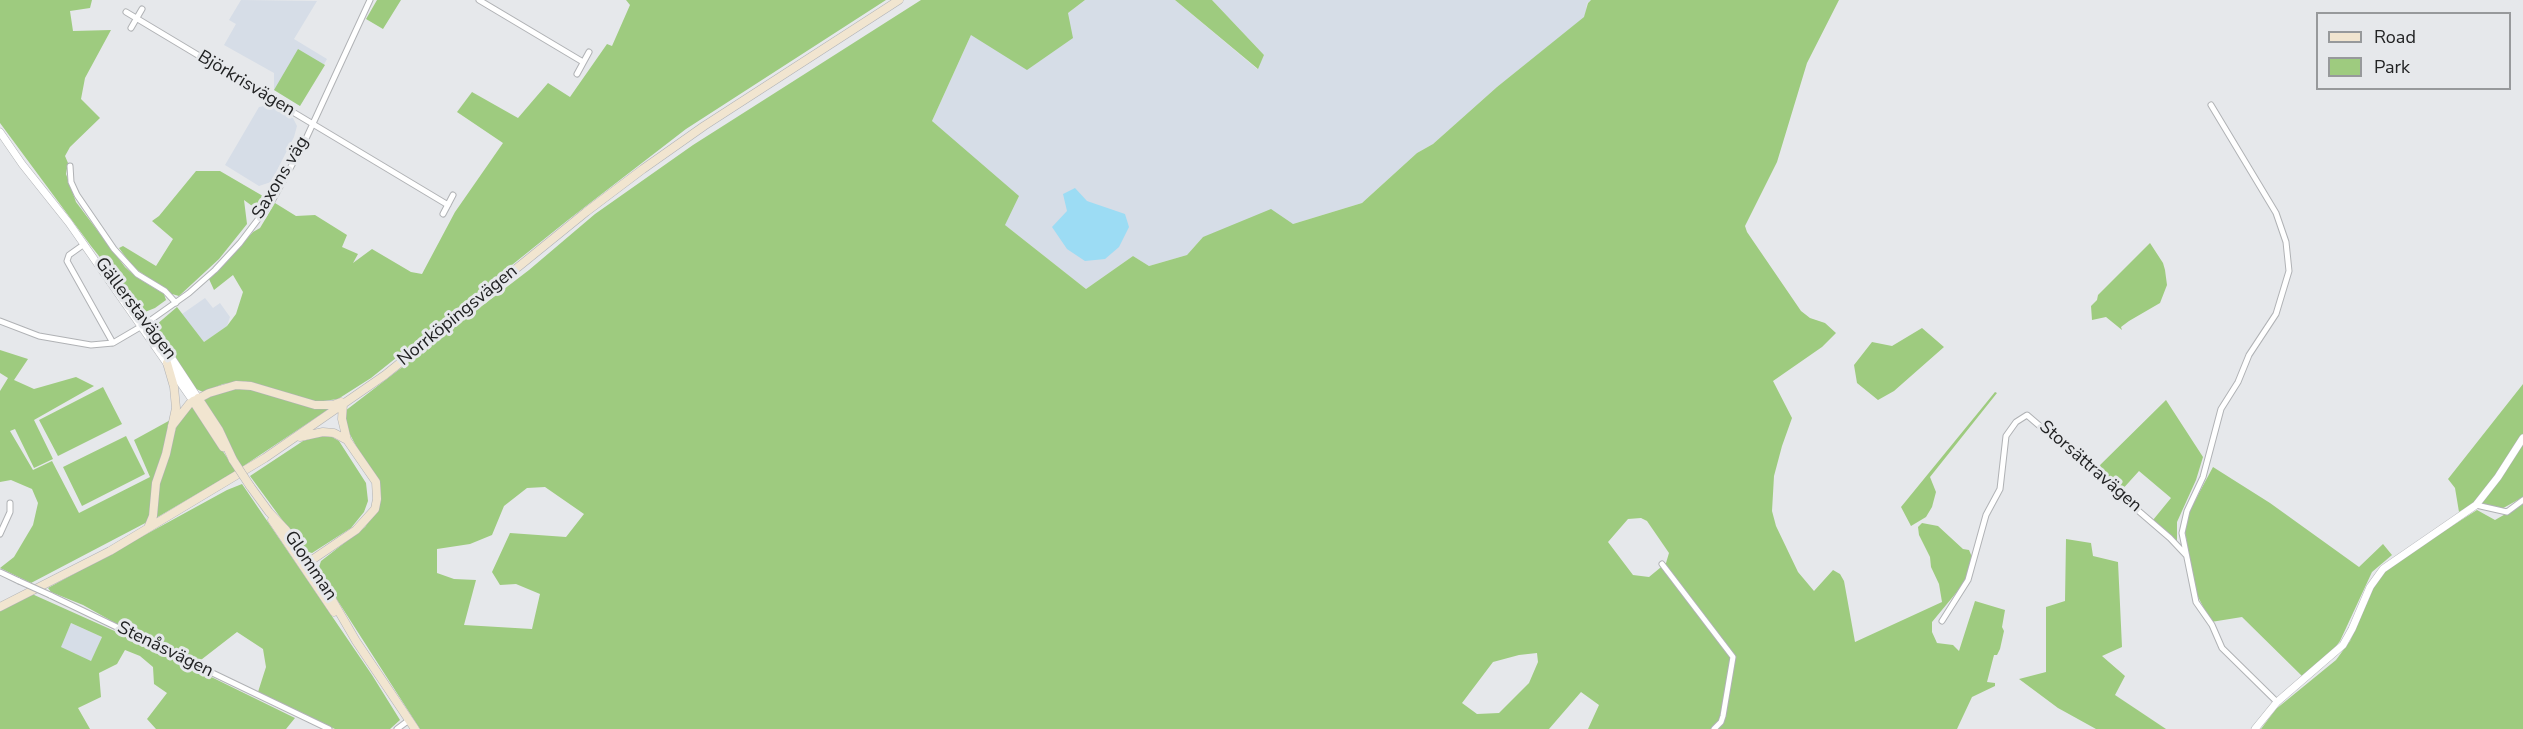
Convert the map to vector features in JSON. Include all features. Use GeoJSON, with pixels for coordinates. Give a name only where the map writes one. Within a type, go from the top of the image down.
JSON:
{"type":"FeatureCollection","features":[{"type":"Feature","properties":{"kind":"main road","name":"Norrköpingsvägen"},"geometry":{"type":"LineString","coordinates":[[0,607],[218,488],[293,439],[428,341],[586,212],[643,169],[704,126],[899,0]]}},
{"type":"Feature","properties":{"kind":"main road"},"geometry":{"type":"LineString","coordinates":[[148,528],[153,516],[156,483],[172,426],[176,396],[167,363]]}},
{"type":"Feature","properties":{"kind":"main road"},"geometry":{"type":"LineString","coordinates":[[172,426],[184,408],[195,400],[220,389],[237,385],[251,386],[315,405],[333,405],[351,398]]}},
{"type":"Feature","properties":{"kind":"main road","name":"Glomman"},"geometry":{"type":"LineString","coordinates":[[195,400],[250,486],[286,530],[306,564],[331,596],[345,624],[415,729]]}},
{"type":"Feature","properties":{"kind":"main road"},"geometry":{"type":"LineString","coordinates":[[306,564],[356,530],[375,509],[376,482],[347,440],[342,419],[343,404]]}},
{"type":"Feature","properties":{"kind":"main road"},"geometry":{"type":"LineString","coordinates":[[293,439],[323,432],[341,436],[347,440]]}},
{"type":"Feature","properties":{"kind":"street","name":"Saxons väg"},"geometry":{"type":"LineString","coordinates":[[113,343],[176,303],[225,260],[255,224],[286,177],[370,0]]}},
{"type":"Feature","properties":{"kind":"street"},"geometry":{"type":"LineString","coordinates":[[479,0],[583,62]]}},
{"type":"Feature","properties":{"kind":"street"},"geometry":{"type":"LineString","coordinates":[[131,28],[142,9]]}},
{"type":"Feature","properties":{"kind":"street","name":"Björkrisvägen"},"geometry":{"type":"LineString","coordinates":[[126,12],[448,204]]}},
{"type":"Feature","properties":{"kind":"street"},"geometry":{"type":"LineString","coordinates":[[577,74],[589,52]]}},
{"type":"Feature","properties":{"kind":"street"},"geometry":{"type":"LineString","coordinates":[[2211,105],[2276,213],[2286,242],[2289,271],[2276,314],[2249,355],[2218,418],[2203,477],[2184,520],[2182,533],[2196,602],[2212,625],[2223,648],[2277,702]]}},
{"type":"Feature","properties":{"kind":"street","name":"Gällerstavägen"},"geometry":{"type":"LineString","coordinates":[[0,132],[145,324],[167,363],[195,400]]}},
{"type":"Feature","properties":{"kind":"street"},"geometry":{"type":"LineString","coordinates":[[70,166],[71,182],[76,195],[114,249],[137,274],[165,291],[176,303]]}},
{"type":"Feature","properties":{"kind":"street"},"geometry":{"type":"LineString","coordinates":[[443,214],[453,195]]}},
{"type":"Feature","properties":{"kind":"street","name":"Gällerstavägen"},"geometry":{"type":"LineString","coordinates":[[69,223],[74,225],[145,324],[195,400]]}},
{"type":"Feature","properties":{"kind":"street"},"geometry":{"type":"LineString","coordinates":[[0,321],[39,336],[66,342],[91,345],[113,343],[67,261],[69,255],[83,244]]}},
{"type":"Feature","properties":{"kind":"street","name":"Storsättravägen"},"geometry":{"type":"LineString","coordinates":[[1942,621],[1968,580],[1986,515],[2000,489],[2006,436],[2016,422],[2027,415],[2179,545],[2186,557]]}},
{"type":"Feature","properties":{"kind":"street"},"geometry":{"type":"LineString","coordinates":[[2255,729],[2277,702],[2343,645],[2370,587],[2383,569],[2476,505],[2493,484],[2523,438]]}},
{"type":"Feature","properties":{"kind":"street"},"geometry":{"type":"LineString","coordinates":[[2476,505],[2507,512],[2523,500]]}},
{"type":"Feature","properties":{"kind":"street"},"geometry":{"type":"LineString","coordinates":[[0,534],[10,512],[10,503]]}},
{"type":"Feature","properties":{"kind":"street"},"geometry":{"type":"LineString","coordinates":[[1662,564],[1733,657],[1723,716],[1721,722],[1713,729]]}},
{"type":"Feature","properties":{"kind":"street","name":"Stenåsvägen"},"geometry":{"type":"LineString","coordinates":[[0,572],[329,729]]}},
{"type":"Feature","properties":{"kind":"street"},"geometry":{"type":"LineString","coordinates":[[398,729],[409,720]]}},
{"type":"Feature","properties":{"kind":"shaded area"},"geometry":{"type":"Polygon","coordinates":[[[241,0],[317,1],[294,39],[327,59],[300,106],[274,90],[274,73],[224,45],[236,24],[229,20],[241,0]]]}},
{"type":"Feature","properties":{"kind":"shaded area"},"geometry":{"type":"Polygon","coordinates":[[[1085,0],[1175,0],[1257,69],[1264,55],[1212,0],[1591,0],[1587,3],[1585,17],[1497,87],[1433,144],[1417,153],[1362,203],[1293,224],[1203,237],[1187,255],[1149,266],[1133,256],[1086,289],[1005,225],[932,121],[971,35],[1068,13],[1085,0]]]}},
{"type":"Feature","properties":{"kind":"shaded area"},"geometry":{"type":"Polygon","coordinates":[[[269,105],[293,118],[297,126],[294,137],[271,182],[259,186],[225,165],[259,107],[269,105]]]}},
{"type":"Feature","properties":{"kind":"shaded area"},"geometry":{"type":"Polygon","coordinates":[[[205,298],[213,308],[220,303],[230,317],[227,326],[204,342],[182,314],[205,298]]]}},
{"type":"Feature","properties":{"kind":"shaded area"},"geometry":{"type":"Polygon","coordinates":[[[71,623],[102,637],[91,662],[60,647],[71,623]]]}},
{"type":"Feature","properties":{"kind":"green space"},"geometry":{"type":"Polygon","coordinates":[[[0,0],[92,0],[90,8],[70,11],[73,31],[111,30],[85,78],[81,99],[100,118],[70,147],[65,156],[68,163],[66,174],[76,202],[125,267],[136,277],[164,294],[166,300],[155,308],[145,312],[141,309],[0,123],[0,0]]]}},
{"type":"Feature","properties":{"kind":"green space"},"geometry":{"type":"Polygon","coordinates":[[[377,0],[401,0],[383,29],[366,19],[377,0]]]}},
{"type":"Feature","properties":{"kind":"green space"},"geometry":{"type":"Polygon","coordinates":[[[626,0],[886,0],[686,129],[371,378],[338,399],[316,402],[244,381],[223,384],[203,392],[194,388],[171,352],[173,350],[157,331],[156,325],[177,307],[204,342],[227,326],[236,314],[243,292],[233,275],[214,290],[209,279],[253,232],[260,228],[275,203],[296,216],[315,215],[347,235],[342,247],[358,254],[353,263],[372,249],[411,272],[422,274],[455,212],[503,143],[457,112],[472,92],[518,118],[548,83],[570,97],[607,44],[612,46],[630,5],[626,0]]]}},
{"type":"Feature","properties":{"kind":"green space"},"geometry":{"type":"Polygon","coordinates":[[[921,0],[1085,0],[1068,13],[1073,38],[1027,70],[971,35],[932,121],[1019,196],[1005,225],[1086,289],[1133,256],[1149,266],[1187,255],[1203,237],[1271,209],[1293,224],[1362,203],[1417,153],[1433,144],[1497,87],[1584,17],[1591,0],[1839,0],[1807,63],[1777,162],[1745,226],[1801,311],[1810,318],[1825,323],[1836,333],[1822,347],[1773,381],[1792,418],[1774,476],[1772,511],[1776,526],[1798,572],[1814,591],[1833,570],[1840,574],[1844,581],[1855,642],[1942,602],[1930,557],[1919,535],[1918,527],[1922,523],[1938,526],[1963,549],[1969,550],[1972,557],[1966,581],[1932,622],[1932,632],[1937,643],[1953,645],[1959,651],[1975,601],[2005,610],[2000,649],[1997,655],[1994,655],[1987,682],[1995,683],[1995,686],[1972,697],[1957,729],[1588,729],[1599,705],[1581,692],[1549,729],[420,729],[318,570],[321,561],[365,527],[376,511],[380,491],[345,425],[345,411],[529,270],[595,214],[693,145],[921,0]],[[545,487],[527,488],[504,506],[492,535],[470,544],[437,549],[437,573],[454,579],[476,580],[464,625],[532,629],[540,594],[516,584],[500,585],[492,572],[510,533],[566,537],[584,514],[545,487]],[[1641,518],[1628,519],[1608,542],[1633,575],[1649,577],[1666,563],[1669,553],[1647,521],[1641,518]],[[1537,653],[1493,662],[1462,703],[1477,714],[1499,713],[1529,683],[1538,662],[1537,653]]]}},
{"type":"Feature","properties":{"kind":"green space"},"geometry":{"type":"Polygon","coordinates":[[[1175,0],[1212,0],[1264,55],[1258,69],[1175,0]]]}},
{"type":"Feature","properties":{"kind":"green space"},"geometry":{"type":"Polygon","coordinates":[[[298,49],[325,65],[300,106],[274,90],[298,49]]]}},
{"type":"Feature","properties":{"kind":"green space"},"geometry":{"type":"Polygon","coordinates":[[[196,171],[220,171],[268,199],[259,211],[244,200],[247,224],[219,259],[179,296],[172,294],[133,267],[119,248],[123,246],[156,266],[173,239],[152,221],[159,216],[196,171]]]}},
{"type":"Feature","properties":{"kind":"green space"},"geometry":{"type":"Polygon","coordinates":[[[2150,243],[2165,270],[2167,285],[2160,303],[2129,321],[2121,327],[2122,330],[2106,317],[2092,320],[2091,306],[2097,300],[2098,295],[2150,243]]]}},
{"type":"Feature","properties":{"kind":"green space"},"geometry":{"type":"Polygon","coordinates":[[[1922,328],[1944,347],[1894,391],[1878,400],[1857,383],[1854,365],[1872,342],[1892,346],[1922,328]]]}},
{"type":"Feature","properties":{"kind":"green space"},"geometry":{"type":"Polygon","coordinates":[[[0,350],[28,359],[14,380],[34,389],[76,377],[94,386],[34,420],[53,459],[34,468],[15,429],[10,431],[33,470],[52,461],[79,513],[150,477],[134,440],[174,418],[151,520],[31,583],[0,568],[14,557],[33,525],[38,503],[32,489],[11,480],[0,482],[0,391],[8,378],[0,373],[0,350]]]}},
{"type":"Feature","properties":{"kind":"green space"},"geometry":{"type":"Polygon","coordinates":[[[2523,384],[2523,497],[2498,511],[2478,502],[2459,512],[2455,488],[2448,479],[2523,384]]]}},
{"type":"Feature","properties":{"kind":"green space"},"geometry":{"type":"Polygon","coordinates":[[[103,387],[122,424],[58,456],[39,420],[103,387]]]}},
{"type":"Feature","properties":{"kind":"green space"},"geometry":{"type":"Polygon","coordinates":[[[244,388],[329,409],[242,467],[202,400],[229,389],[244,388]]]}},
{"type":"Feature","properties":{"kind":"green space"},"geometry":{"type":"Polygon","coordinates":[[[1995,392],[1997,393],[1930,477],[1936,492],[1932,507],[1926,517],[1911,526],[1901,507],[1995,392]]]}},
{"type":"Feature","properties":{"kind":"green space"},"geometry":{"type":"Polygon","coordinates":[[[2166,400],[2203,457],[2196,480],[2177,522],[2177,541],[2153,520],[2171,498],[2139,471],[2120,492],[2095,470],[2166,400]]]}},
{"type":"Feature","properties":{"kind":"green space"},"geometry":{"type":"Polygon","coordinates":[[[192,405],[236,471],[156,518],[158,483],[177,425],[192,405]]]}},
{"type":"Feature","properties":{"kind":"green space"},"geometry":{"type":"Polygon","coordinates":[[[126,436],[145,474],[82,506],[63,467],[126,436]]]}},
{"type":"Feature","properties":{"kind":"green space"},"geometry":{"type":"Polygon","coordinates":[[[320,436],[332,437],[339,441],[366,483],[368,501],[364,512],[351,528],[312,553],[305,551],[250,476],[303,441],[320,436]]]}},
{"type":"Feature","properties":{"kind":"green space"},"geometry":{"type":"Polygon","coordinates":[[[2213,467],[2270,503],[2359,567],[2383,544],[2392,555],[2372,572],[2340,641],[2331,653],[2302,676],[2242,617],[2211,622],[2195,591],[2184,526],[2213,467]]]}},
{"type":"Feature","properties":{"kind":"green space"},"geometry":{"type":"Polygon","coordinates":[[[242,484],[400,720],[390,729],[335,729],[258,692],[266,667],[263,649],[237,632],[197,663],[126,629],[83,605],[51,592],[48,588],[242,484]]]}},
{"type":"Feature","properties":{"kind":"green space"},"geometry":{"type":"Polygon","coordinates":[[[2523,504],[2523,729],[2261,729],[2276,709],[2336,660],[2350,641],[2378,578],[2392,564],[2477,510],[2495,520],[2523,504]]]}},
{"type":"Feature","properties":{"kind":"green space"},"geometry":{"type":"Polygon","coordinates":[[[2066,539],[2091,543],[2093,556],[2118,562],[2122,647],[2102,656],[2125,676],[2115,695],[2166,729],[2096,729],[2058,708],[2019,679],[2046,672],[2046,607],[2065,601],[2066,539]]]}},
{"type":"Feature","properties":{"kind":"green space"},"geometry":{"type":"Polygon","coordinates":[[[32,594],[148,646],[295,718],[286,729],[156,729],[147,719],[167,693],[154,684],[153,667],[140,656],[125,650],[117,664],[99,673],[101,697],[78,708],[90,729],[0,729],[0,611],[32,594]],[[71,623],[61,647],[91,661],[102,637],[71,623]]]}},
{"type":"Feature","properties":{"kind":"water"},"geometry":{"type":"Polygon","coordinates":[[[1075,188],[1087,201],[1125,214],[1129,227],[1119,247],[1105,259],[1085,261],[1067,249],[1052,227],[1067,211],[1063,194],[1075,188]]]}}]}
